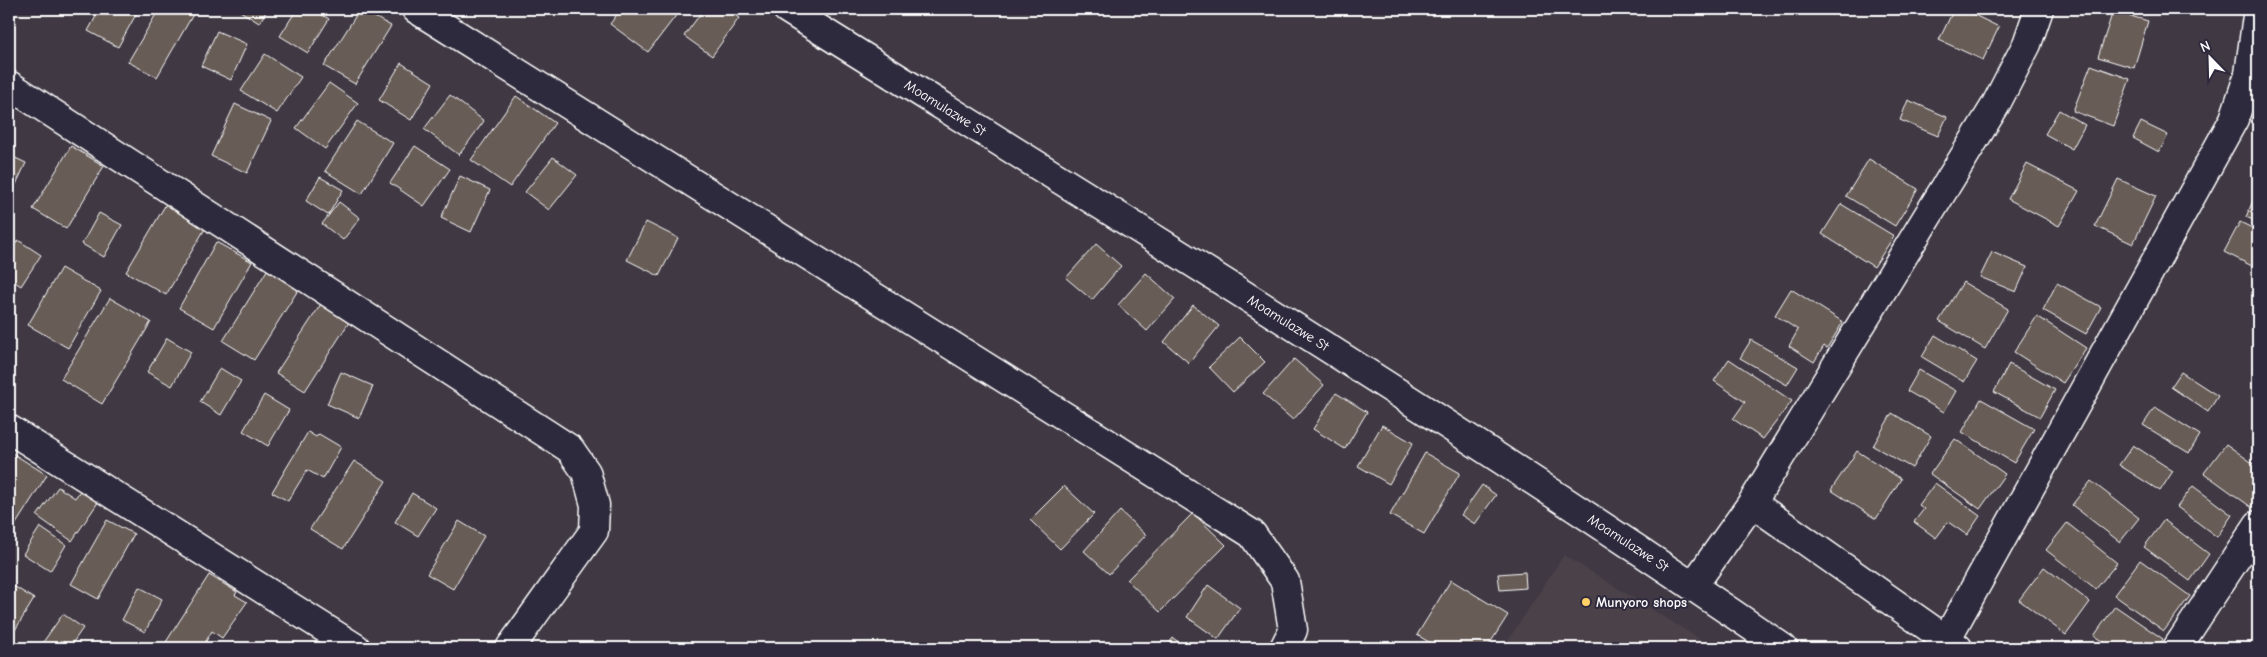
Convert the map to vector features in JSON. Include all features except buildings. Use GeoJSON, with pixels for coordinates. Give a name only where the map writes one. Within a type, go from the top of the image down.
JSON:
{"type":"FeatureCollection","features":[{"type":"Feature","properties":{"kind":"street"},"geometry":{"type":"LineString","coordinates":[[416,9],[1252,534],[1285,581],[1293,630],[1284,648]]}},
{"type":"Feature","properties":{"kind":"street","name":"Moamulazwe St"},"geometry":{"type":"LineString","coordinates":[[787,9],[1448,424],[1693,586],[1767,644]]}},
{"type":"Feature","properties":{"kind":"street"},"geometry":{"type":"LineString","coordinates":[[1693,586],[1752,503],[1995,106],[2027,44],[2039,9]]}},
{"type":"Feature","properties":{"kind":"street"},"geometry":{"type":"LineString","coordinates":[[1752,503],[1952,644],[2234,119],[2249,74],[2258,9]]}},
{"type":"Feature","properties":{"kind":"street"},"geometry":{"type":"LineString","coordinates":[[9,85],[570,450],[586,472],[596,505],[594,531],[510,648]]}},
{"type":"Feature","properties":{"kind":"street"},"geometry":{"type":"LineString","coordinates":[[9,429],[356,648]]}},
{"type":"Feature","properties":{"kind":"street"},"geometry":{"type":"LineString","coordinates":[[2176,648],[2258,525]]}},
{"type":"Feature","properties":{"kind":"shaded area","name":"Munyoro shops"},"geometry":{"type":"Polygon","coordinates":[[[1564,555],[1714,648],[1503,648],[1564,555]]]}},
{"type":"Feature","properties":{"kind":"place","name":"Munyoro shops"},"geometry":{"type":"Point","coordinates":[1586,602]}}]}
